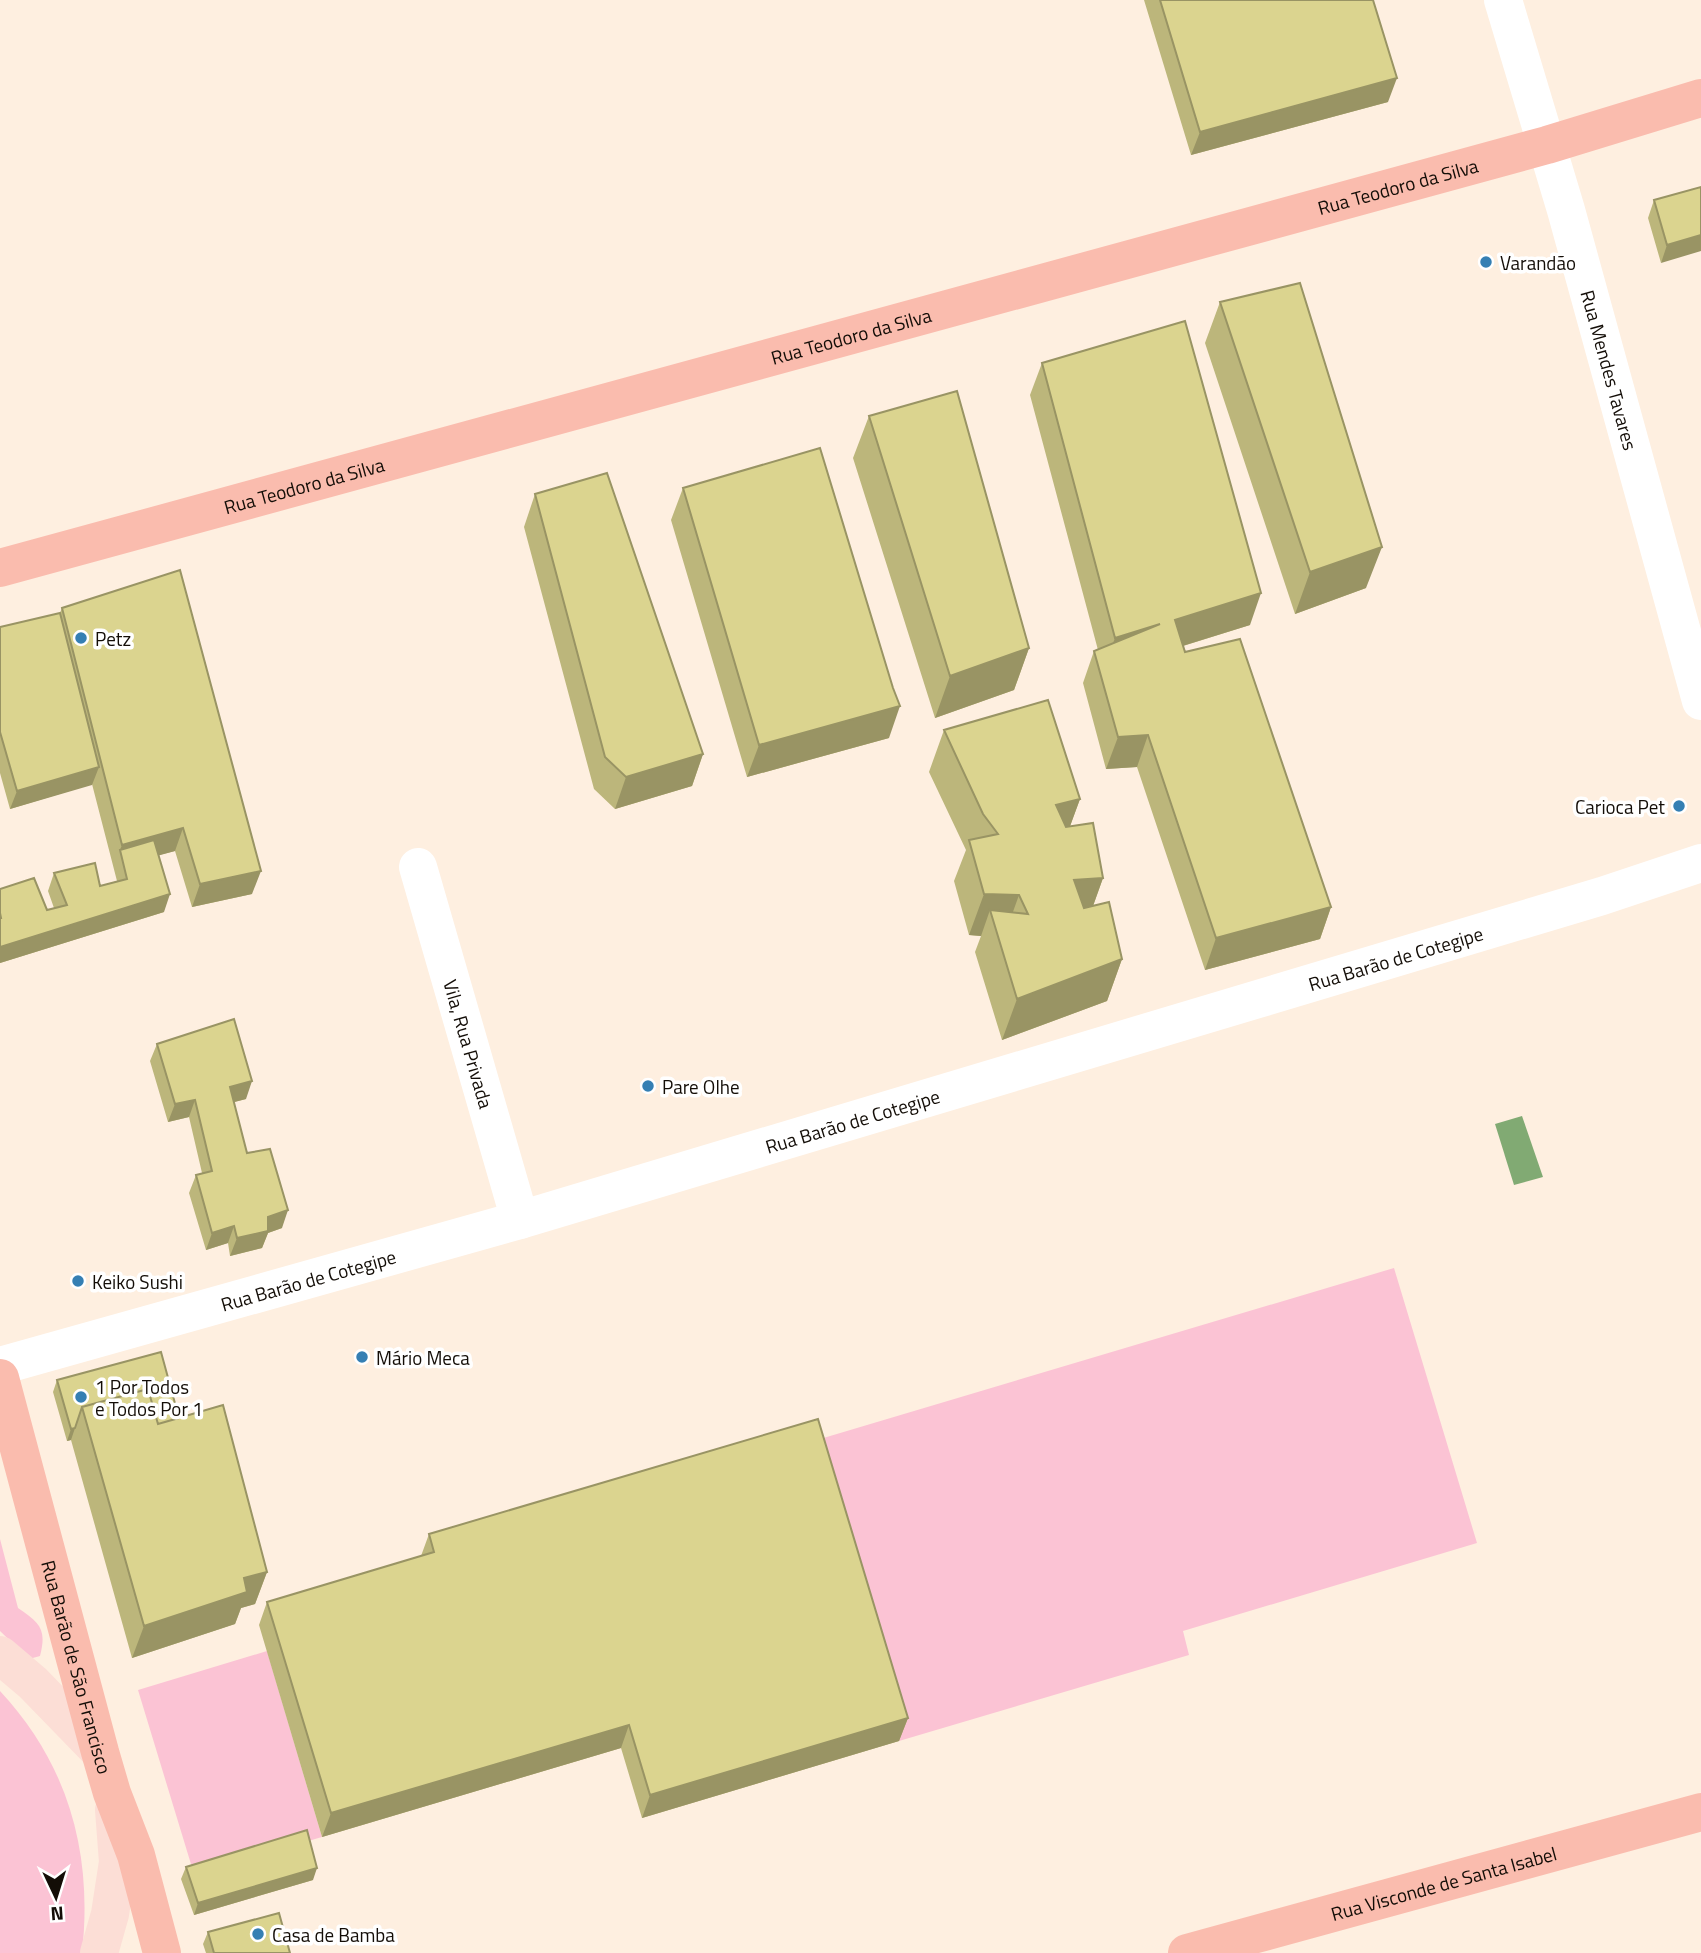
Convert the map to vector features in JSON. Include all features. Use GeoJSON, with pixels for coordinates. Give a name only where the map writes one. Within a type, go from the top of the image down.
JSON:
{"type":"FeatureCollection","features":[{"type":"Feature","properties":{"kind":"main road","name":"Rua Teodoro da Silva"},"geometry":{"type":"LineString","coordinates":[[0,568],[1547,145],[1701,98]]}},
{"type":"Feature","properties":{"kind":"main road","name":"Rua Barão de São Francisco"},"geometry":{"type":"LineString","coordinates":[[0,1378],[100,1752],[112,1793],[136,1855],[162,1953]]}},
{"type":"Feature","properties":{"kind":"main road","name":"Rua Visconde de Santa Isabel"},"geometry":{"type":"LineString","coordinates":[[1187,1953],[1701,1812]]}},
{"type":"Feature","properties":{"kind":"street","name":"Rua Mendes Tavares"},"geometry":{"type":"LineString","coordinates":[[1503,0],[1547,145],[1701,701]]}},
{"type":"Feature","properties":{"kind":"street","name":"Rua Barão de Cotegipe"},"geometry":{"type":"LineString","coordinates":[[0,1366],[520,1220],[1602,896],[1701,863]]}},
{"type":"Feature","properties":{"kind":"street","name":"Vila, Rua Privada"},"geometry":{"type":"LineString","coordinates":[[418,867],[520,1220]]}},
{"type":"Feature","properties":{"kind":"street"},"geometry":{"type":"LineString","coordinates":[[0,1655],[33,1683],[100,1752]]}},
{"type":"Feature","properties":{"kind":"street"},"geometry":{"type":"LineString","coordinates":[[99,1953],[110,1914],[118,1862],[112,1793]]}},
{"type":"Feature","properties":{"kind":"shaded area"},"geometry":{"type":"Polygon","coordinates":[[[1522,1116],[1543,1177],[1514,1185],[1495,1124],[1522,1116]]]}},
{"type":"Feature","properties":{"kind":"shaded area"},"geometry":{"type":"Polygon","coordinates":[[[1394,1268],[1477,1543],[1183,1631],[1189,1655],[899,1741],[810,1442],[1394,1268]]]}},
{"type":"Feature","properties":{"kind":"shaded area"},"geometry":{"type":"Polygon","coordinates":[[[0,1539],[18,1608],[32,1618],[42,1633],[40,1656],[29,1659],[0,1631],[0,1539]]]}},
{"type":"Feature","properties":{"kind":"shaded area"},"geometry":{"type":"Polygon","coordinates":[[[267,1651],[322,1837],[194,1874],[138,1690],[267,1651]]]}},
{"type":"Feature","properties":{"kind":"shaded area"},"geometry":{"type":"Polygon","coordinates":[[[0,1691],[24,1719],[43,1749],[59,1780],[71,1813],[84,1881],[82,1953],[0,1953],[0,1691]]]}},
{"type":"Feature","properties":{"kind":"building"},"geometry":{"type":"Polygon","coordinates":[[[1160,0],[1373,0],[1397,78],[1200,132],[1160,0]]]}},
{"type":"Feature","properties":{"kind":"building"},"geometry":{"type":"Polygon","coordinates":[[[1701,187],[1701,235],[1667,245],[1654,200],[1701,187]]]}},
{"type":"Feature","properties":{"kind":"building"},"geometry":{"type":"Polygon","coordinates":[[[1300,283],[1382,547],[1310,572],[1220,302],[1300,283]]]}},
{"type":"Feature","properties":{"kind":"building"},"geometry":{"type":"Polygon","coordinates":[[[1185,321],[1261,593],[1175,620],[1185,652],[1240,639],[1331,907],[1216,938],[1148,735],[1118,737],[1094,651],[1160,624],[1115,638],[1042,363],[1185,321]]]}},
{"type":"Feature","properties":{"kind":"building"},"geometry":{"type":"Polygon","coordinates":[[[957,391],[1029,648],[950,676],[869,416],[957,391]]]}},
{"type":"Feature","properties":{"kind":"building"},"geometry":{"type":"Polygon","coordinates":[[[820,448],[900,706],[759,745],[683,488],[820,448]]]}},
{"type":"Feature","properties":{"kind":"building"},"geometry":{"type":"Polygon","coordinates":[[[607,473],[703,754],[626,777],[605,757],[535,494],[607,473]]]}},
{"type":"Feature","properties":{"kind":"building"},"geometry":{"type":"Polygon","coordinates":[[[180,570],[261,871],[200,884],[183,828],[122,845],[62,608],[180,570]]]}},
{"type":"Feature","properties":{"kind":"building"},"geometry":{"type":"Polygon","coordinates":[[[60,613],[99,767],[17,791],[0,732],[0,627],[60,613]]]}},
{"type":"Feature","properties":{"kind":"building"},"geometry":{"type":"Polygon","coordinates":[[[1048,700],[1080,799],[1056,805],[1066,827],[1093,823],[1103,878],[1074,880],[1084,908],[1109,902],[1122,959],[1017,999],[990,910],[1028,914],[1019,895],[984,894],[969,840],[998,834],[983,814],[944,730],[1048,700]]]}},
{"type":"Feature","properties":{"kind":"building"},"geometry":{"type":"Polygon","coordinates":[[[154,840],[170,894],[0,947],[0,889],[34,878],[47,910],[67,905],[54,873],[95,863],[100,886],[127,879],[120,850],[154,840]]]}},
{"type":"Feature","properties":{"kind":"building"},"geometry":{"type":"Polygon","coordinates":[[[234,1019],[252,1081],[230,1087],[247,1153],[270,1149],[288,1210],[268,1217],[268,1231],[237,1238],[234,1226],[212,1233],[196,1175],[212,1171],[195,1100],[175,1104],[157,1044],[234,1019]]]}},
{"type":"Feature","properties":{"kind":"building"},"geometry":{"type":"Polygon","coordinates":[[[161,1352],[179,1418],[158,1424],[148,1389],[82,1407],[75,1428],[71,1429],[57,1380],[161,1352]]]}},
{"type":"Feature","properties":{"kind":"building"},"geometry":{"type":"Polygon","coordinates":[[[148,1389],[158,1424],[223,1405],[267,1572],[244,1578],[247,1592],[144,1626],[82,1407],[148,1389]]]}},
{"type":"Feature","properties":{"kind":"building"},"geometry":{"type":"Polygon","coordinates":[[[818,1419],[908,1718],[650,1795],[629,1725],[331,1813],[267,1602],[434,1552],[429,1534],[818,1419]]]}},
{"type":"Feature","properties":{"kind":"building"},"geometry":{"type":"Polygon","coordinates":[[[307,1830],[317,1868],[198,1903],[186,1867],[307,1830]]]}},
{"type":"Feature","properties":{"kind":"building"},"geometry":{"type":"Polygon","coordinates":[[[279,1913],[290,1953],[214,1953],[208,1932],[279,1913]]]}},
{"type":"Feature","properties":{"kind":"place","name":"Varandão"},"geometry":{"type":"Point","coordinates":[1486,262]}},
{"type":"Feature","properties":{"kind":"place","name":"Petz"},"geometry":{"type":"Point","coordinates":[81,638]}},
{"type":"Feature","properties":{"kind":"place","name":"Carioca Pet"},"geometry":{"type":"Point","coordinates":[1679,806]}},
{"type":"Feature","properties":{"kind":"place","name":"Pare Olhe"},"geometry":{"type":"Point","coordinates":[648,1086]}},
{"type":"Feature","properties":{"kind":"place","name":"Keiko Sushi"},"geometry":{"type":"Point","coordinates":[78,1281]}},
{"type":"Feature","properties":{"kind":"place","name":"Mário Meca"},"geometry":{"type":"Point","coordinates":[362,1357]}},
{"type":"Feature","properties":{"kind":"place","name":"1 Por Todos e Todos Por 1"},"geometry":{"type":"Point","coordinates":[81,1397]}},
{"type":"Feature","properties":{"kind":"place","name":"Casa de Bamba"},"geometry":{"type":"Point","coordinates":[258,1934]}}]}
